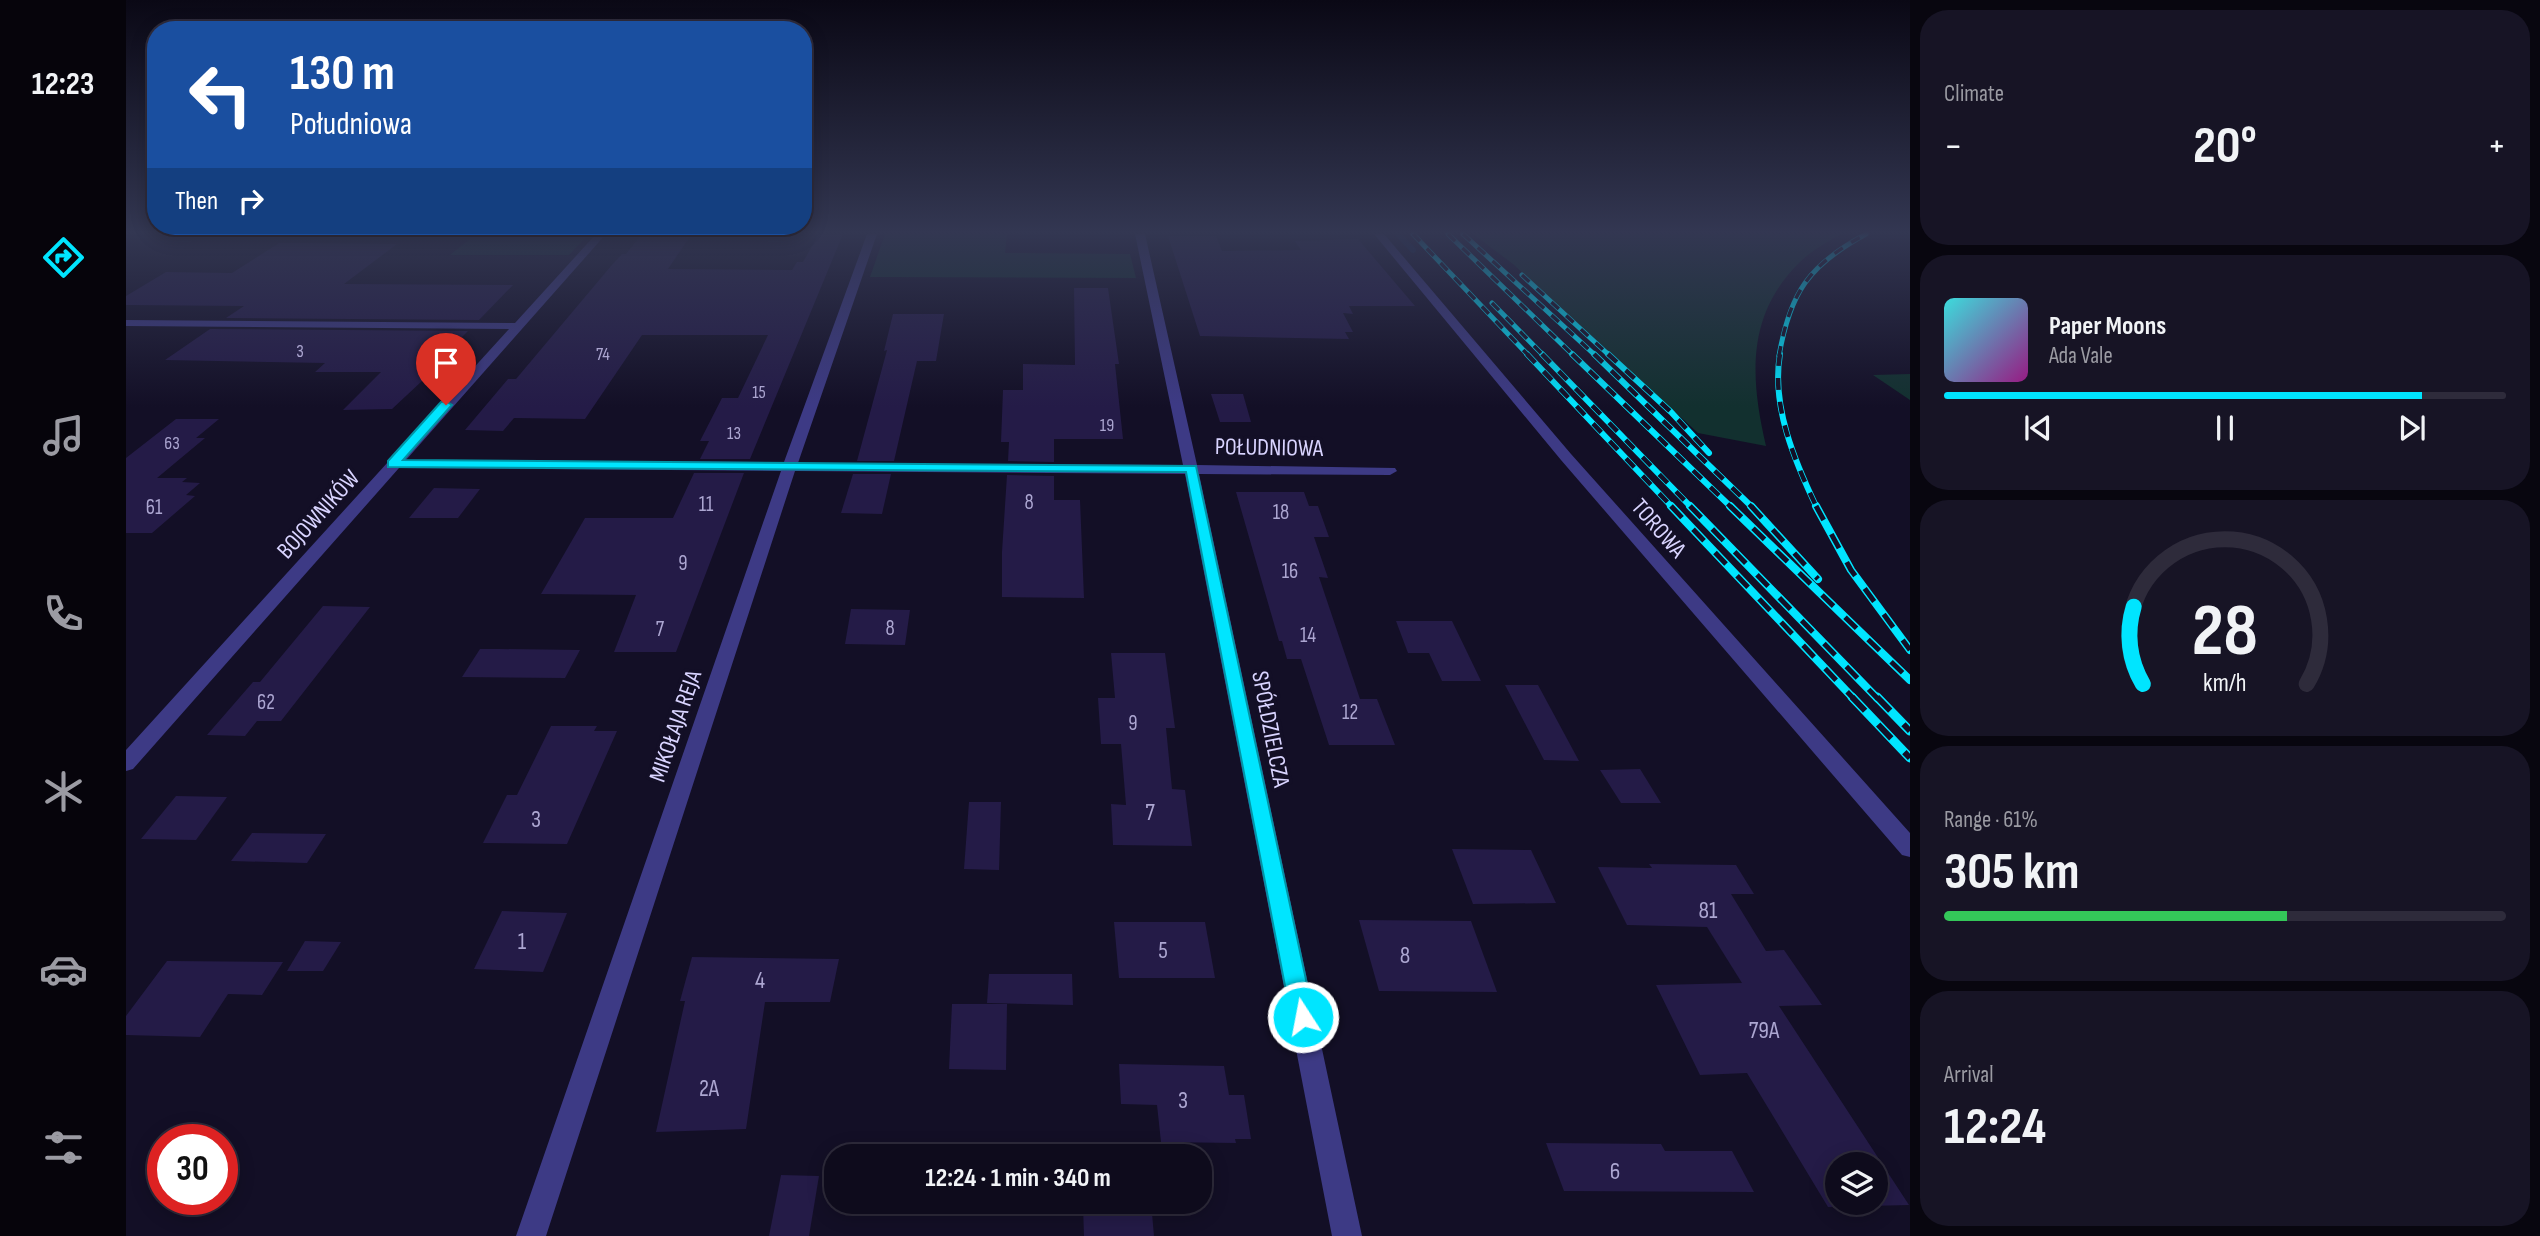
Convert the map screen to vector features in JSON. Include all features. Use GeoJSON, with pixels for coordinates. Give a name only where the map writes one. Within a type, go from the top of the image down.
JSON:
{"type":"FeatureCollection","features":[{"type":"Feature","properties":{"kind":"street","name":"BOJOWNIKÓW"},"geometry":{"type":"LineString","coordinates":[[126,763],[548,292]]}},
{"type":"Feature","properties":{"kind":"street","name":"MIKOŁAJA REJA"},"geometry":{"type":"LineString","coordinates":[[531,1236],[789,468],[852,292]]}},
{"type":"Feature","properties":{"kind":"street","name":"SPÓŁDZIELCZA"},"geometry":{"type":"LineString","coordinates":[[1153,292],[1347,1236]]}},
{"type":"Feature","properties":{"kind":"street","name":"TOROWA"},"geometry":{"type":"LineString","coordinates":[[1427,292],[1575,467],[1910,848]]}},
{"type":"Feature","properties":{"kind":"street"},"geometry":{"type":"LineString","coordinates":[[126,323],[517,326]]}},
{"type":"Feature","properties":{"kind":"street","name":"POŁUDNIOWA"},"geometry":{"type":"LineString","coordinates":[[392,464],[1390,471]]}},
{"type":"Feature","properties":{"kind":"green space"},"geometry":{"type":"Polygon","coordinates":[[[1543,292],[1777,292],[1762,325],[1757,348],[1757,395],[1766,446],[1698,433],[1543,292]]]}},
{"type":"Feature","properties":{"kind":"green space"},"geometry":{"type":"Polygon","coordinates":[[[1910,374],[1910,400],[1873,375],[1910,374]]]}},
{"type":"Feature","properties":{"kind":"building"},"geometry":{"type":"Polygon","coordinates":[[[133,292],[507,292],[479,320],[226,318],[244,306],[126,305],[126,296],[133,292]]]}},
{"type":"Feature","properties":{"kind":"building"},"geometry":{"type":"Polygon","coordinates":[[[589,292],[819,292],[750,459],[700,459],[709,441],[700,441],[722,398],[738,398],[768,335],[642,335],[585,419],[514,418],[503,431],[465,430],[508,379],[516,379],[589,292]]]}},
{"type":"Feature","properties":{"kind":"building"},"geometry":{"type":"Polygon","coordinates":[[[1074,292],[1109,292],[1119,364],[1115,364],[1123,439],[1054,439],[1054,462],[1008,461],[1009,442],[1001,442],[1003,390],[1023,390],[1023,364],[1075,365],[1074,292]]]}},
{"type":"Feature","properties":{"kind":"building"},"geometry":{"type":"Polygon","coordinates":[[[1186,292],[1403,292],[1415,306],[1349,306],[1353,314],[1343,313],[1353,332],[1345,332],[1349,339],[1200,336],[1186,292]]]}},
{"type":"Feature","properties":{"kind":"building"},"geometry":{"type":"Polygon","coordinates":[[[893,314],[944,314],[936,361],[917,361],[894,461],[857,461],[887,350],[884,351],[893,314]]]}},
{"type":"Feature","properties":{"kind":"building"},"geometry":{"type":"Polygon","coordinates":[[[210,329],[468,331],[445,354],[451,354],[392,409],[343,410],[381,372],[315,372],[325,363],[165,360],[210,329]]]}},
{"type":"Feature","properties":{"kind":"building"},"geometry":{"type":"Polygon","coordinates":[[[1211,394],[1243,394],[1251,422],[1220,422],[1211,394]]]}},
{"type":"Feature","properties":{"kind":"building"},"geometry":{"type":"Polygon","coordinates":[[[176,419],[219,419],[196,438],[205,438],[157,478],[187,478],[182,482],[200,483],[186,495],[195,496],[152,533],[126,533],[126,458],[176,419]]]}},
{"type":"Feature","properties":{"kind":"building"},"geometry":{"type":"Polygon","coordinates":[[[694,473],[744,473],[676,652],[614,652],[636,595],[541,594],[585,518],[673,518],[694,473]]]}},
{"type":"Feature","properties":{"kind":"building"},"geometry":{"type":"Polygon","coordinates":[[[853,474],[891,474],[882,514],[841,513],[853,474]]]}},
{"type":"Feature","properties":{"kind":"building"},"geometry":{"type":"Polygon","coordinates":[[[1007,475],[1054,476],[1054,500],[1080,500],[1084,598],[1002,597],[1007,475]]]}},
{"type":"Feature","properties":{"kind":"building"},"geometry":{"type":"Polygon","coordinates":[[[434,488],[480,489],[458,518],[409,518],[434,488]]]}},
{"type":"Feature","properties":{"kind":"building"},"geometry":{"type":"Polygon","coordinates":[[[1236,492],[1304,492],[1309,506],[1318,506],[1329,537],[1314,537],[1328,578],[1319,577],[1360,699],[1377,699],[1395,745],[1329,745],[1301,659],[1287,659],[1282,641],[1279,641],[1236,492]]]}},
{"type":"Feature","properties":{"kind":"building"},"geometry":{"type":"Polygon","coordinates":[[[323,606],[370,607],[281,721],[257,721],[245,736],[207,735],[253,682],[260,682],[323,606]]]}},
{"type":"Feature","properties":{"kind":"building"},"geometry":{"type":"Polygon","coordinates":[[[851,609],[910,610],[905,645],[845,644],[851,609]]]}},
{"type":"Feature","properties":{"kind":"building"},"geometry":{"type":"Polygon","coordinates":[[[1396,621],[1452,621],[1481,681],[1442,681],[1429,653],[1408,653],[1396,621]]]}},
{"type":"Feature","properties":{"kind":"building"},"geometry":{"type":"Polygon","coordinates":[[[480,649],[580,650],[565,678],[462,677],[480,649]]]}},
{"type":"Feature","properties":{"kind":"building"},"geometry":{"type":"Polygon","coordinates":[[[1111,653],[1165,653],[1175,728],[1166,728],[1172,789],[1185,790],[1192,846],[1113,845],[1111,804],[1126,805],[1121,744],[1101,744],[1098,698],[1115,698],[1111,653]]]}},
{"type":"Feature","properties":{"kind":"building"},"geometry":{"type":"Polygon","coordinates":[[[1505,685],[1538,685],[1579,761],[1544,760],[1505,685]]]}},
{"type":"Feature","properties":{"kind":"building"},"geometry":{"type":"Polygon","coordinates":[[[551,726],[597,726],[594,731],[617,731],[567,844],[483,843],[507,795],[517,795],[551,726]]]}},
{"type":"Feature","properties":{"kind":"building"},"geometry":{"type":"Polygon","coordinates":[[[1640,769],[1661,803],[1621,803],[1600,770],[1640,769]]]}},
{"type":"Feature","properties":{"kind":"building"},"geometry":{"type":"Polygon","coordinates":[[[176,796],[227,797],[196,840],[141,839],[176,796]]]}},
{"type":"Feature","properties":{"kind":"building"},"geometry":{"type":"Polygon","coordinates":[[[969,802],[1001,802],[999,870],[964,869],[969,802]]]}},
{"type":"Feature","properties":{"kind":"building"},"geometry":{"type":"Polygon","coordinates":[[[252,833],[326,834],[307,863],[231,861],[252,833]]]}},
{"type":"Feature","properties":{"kind":"building"},"geometry":{"type":"Polygon","coordinates":[[[1452,849],[1531,850],[1556,903],[1473,904],[1452,849]]]}},
{"type":"Feature","properties":{"kind":"building"},"geometry":{"type":"Polygon","coordinates":[[[1649,864],[1736,865],[1754,894],[1731,894],[1766,951],[1784,950],[1822,1005],[1779,1006],[1874,1152],[1825,1152],[1825,1202],[1747,1073],[1700,1075],[1656,985],[1742,983],[1707,927],[1627,925],[1598,867],[1652,868],[1649,864]]]}},
{"type":"Feature","properties":{"kind":"building"},"geometry":{"type":"Polygon","coordinates":[[[502,911],[567,913],[543,972],[474,969],[502,911]]]}},
{"type":"Feature","properties":{"kind":"building"},"geometry":{"type":"Polygon","coordinates":[[[1359,920],[1471,921],[1497,992],[1379,991],[1359,920]]]}},
{"type":"Feature","properties":{"kind":"building"},"geometry":{"type":"Polygon","coordinates":[[[1114,922],[1205,922],[1215,978],[1119,978],[1114,922]]]}},
{"type":"Feature","properties":{"kind":"building"},"geometry":{"type":"Polygon","coordinates":[[[305,941],[341,942],[323,971],[287,971],[305,941]]]}},
{"type":"Feature","properties":{"kind":"building"},"geometry":{"type":"Polygon","coordinates":[[[692,957],[839,959],[830,1002],[765,1002],[746,1129],[656,1132],[685,1001],[680,1001],[692,957]]]}},
{"type":"Feature","properties":{"kind":"building"},"geometry":{"type":"Polygon","coordinates":[[[167,961],[283,962],[262,995],[228,994],[200,1037],[126,1035],[126,1016],[167,961]]]}},
{"type":"Feature","properties":{"kind":"building"},"geometry":{"type":"Polygon","coordinates":[[[989,974],[1072,974],[1073,1005],[987,1003],[989,974]]]}},
{"type":"Feature","properties":{"kind":"building"},"geometry":{"type":"Polygon","coordinates":[[[952,1004],[1007,1004],[1006,1070],[949,1069],[952,1004]]]}},
{"type":"Feature","properties":{"kind":"building"},"geometry":{"type":"Polygon","coordinates":[[[1119,1064],[1224,1066],[1229,1095],[1244,1095],[1251,1139],[1235,1139],[1236,1143],[1161,1142],[1157,1105],[1121,1104],[1119,1064]]]}},
{"type":"Feature","properties":{"kind":"building"},"geometry":{"type":"Polygon","coordinates":[[[1546,1143],[1661,1144],[1665,1151],[1732,1151],[1754,1192],[1564,1191],[1546,1143]]]}},
{"type":"Feature","properties":{"kind":"building"},"geometry":{"type":"Polygon","coordinates":[[[1888,1173],[1909,1205],[1888,1206],[1888,1173]]]}},
{"type":"Feature","properties":{"kind":"building"},"geometry":{"type":"Polygon","coordinates":[[[781,1175],[819,1176],[809,1236],[769,1236],[781,1175]]]}},
{"type":"Feature","properties":{"kind":"building"},"geometry":{"type":"Polygon","coordinates":[[[1083,1214],[1152,1214],[1154,1236],[1084,1236],[1083,1214]]]}},
{"type":"Feature","properties":{"kind":"railway"},"geometry":{"type":"LineString","coordinates":[[1468,292],[1529,356]]}},
{"type":"Feature","properties":{"kind":"railway"},"geometry":{"type":"LineString","coordinates":[[1508,292],[1574,356]]}},
{"type":"Feature","properties":{"kind":"railway"},"geometry":{"type":"LineString","coordinates":[[1526,292],[1596,356]]}},
{"type":"Feature","properties":{"kind":"railway"},"geometry":{"type":"LineString","coordinates":[[1540,292],[1610,356]]}},
{"type":"Feature","properties":{"kind":"railway"},"geometry":{"type":"LineString","coordinates":[[1779,356],[1789,314],[1799,292]]}},
{"type":"Feature","properties":{"kind":"railway"},"geometry":{"type":"LineString","coordinates":[[1492,303],[1544,356]]}},
{"type":"Feature","properties":{"kind":"railway"},"geometry":{"type":"LineString","coordinates":[[1527,354],[1673,508]]}},
{"type":"Feature","properties":{"kind":"railway"},"geometry":{"type":"LineString","coordinates":[[1542,354],[1692,508]]}},
{"type":"Feature","properties":{"kind":"railway"},"geometry":{"type":"LineString","coordinates":[[1572,354],[1732,508]]}},
{"type":"Feature","properties":{"kind":"railway"},"geometry":{"type":"LineString","coordinates":[[1594,354],[1752,507]]}},
{"type":"Feature","properties":{"kind":"railway"},"geometry":{"type":"LineString","coordinates":[[1608,354],[1671,412],[1709,453]]}},
{"type":"Feature","properties":{"kind":"railway"},"geometry":{"type":"LineString","coordinates":[[1780,354],[1778,374],[1782,413],[1793,453],[1817,507]]}},
{"type":"Feature","properties":{"kind":"railway"},"geometry":{"type":"LineString","coordinates":[[1671,506],[1854,699]]}},
{"type":"Feature","properties":{"kind":"railway"},"geometry":{"type":"LineString","coordinates":[[1690,506],[1878,699]]}},
{"type":"Feature","properties":{"kind":"railway"},"geometry":{"type":"LineString","coordinates":[[1730,506],[1910,680]]}},
{"type":"Feature","properties":{"kind":"railway"},"geometry":{"type":"LineString","coordinates":[[1752,507],[1818,579]]}},
{"type":"Feature","properties":{"kind":"railway"},"geometry":{"type":"LineString","coordinates":[[1817,507],[1851,570],[1910,650]]}},
{"type":"Feature","properties":{"kind":"railway"},"geometry":{"type":"LineString","coordinates":[[1852,697],[1910,758]]}},
{"type":"Feature","properties":{"kind":"railway"},"geometry":{"type":"LineString","coordinates":[[1877,697],[1910,731]]}},
{"type":"Feature","properties":{"kind":"route"},"geometry":{"type":"LineString","coordinates":[[446,405],[392,464],[1191,468],[1303,1017]]}}]}
